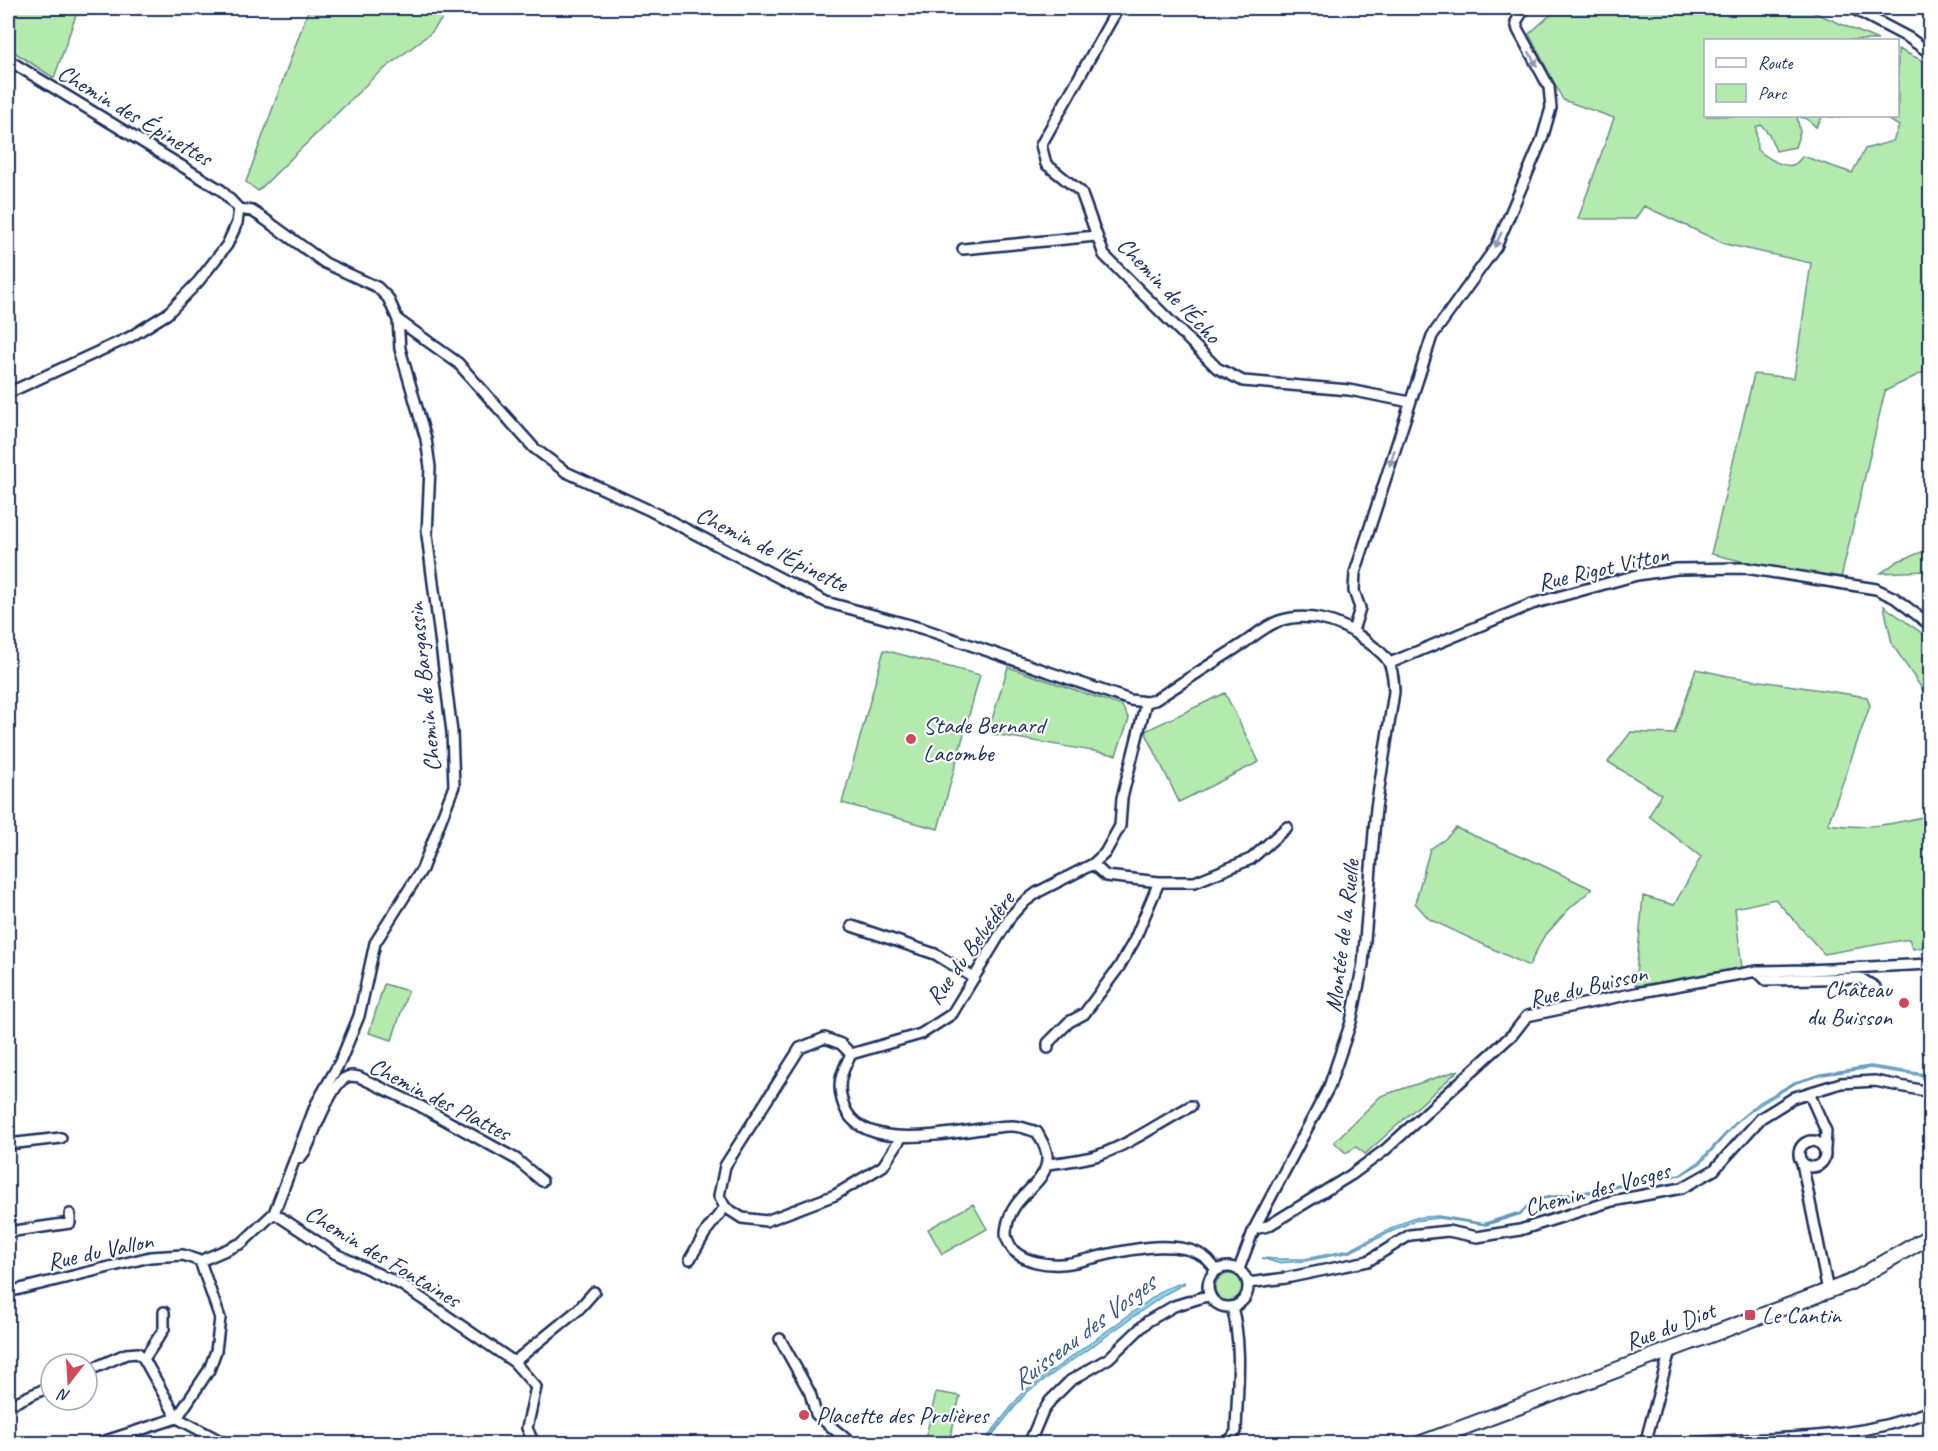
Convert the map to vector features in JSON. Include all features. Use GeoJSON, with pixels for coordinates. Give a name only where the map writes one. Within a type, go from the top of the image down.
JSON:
{"type":"FeatureCollection","features":[{"type":"Feature","properties":{"kind":"street","name":"Chemin de l'Écho"},"geometry":{"type":"LineString","coordinates":[[1118,8],[1041,145],[1046,164],[1081,192],[1104,255],[1217,368],[1243,381],[1349,390],[1410,402]]}},
{"type":"Feature","properties":{"kind":"street"},"geometry":{"type":"LineString","coordinates":[[1353,631],[1360,608],[1354,591],[1355,573],[1432,336],[1496,247],[1542,139],[1551,108],[1549,87],[1518,30],[1516,22],[1525,8]]}},
{"type":"Feature","properties":{"kind":"street"},"geometry":{"type":"LineString","coordinates":[[1852,8],[1909,38],[1930,52]]}},
{"type":"Feature","properties":{"kind":"street","name":"Chemin des Épinettes"},"geometry":{"type":"LineString","coordinates":[[8,60],[221,190],[238,209]]}},
{"type":"Feature","properties":{"kind":"street"},"geometry":{"type":"LineString","coordinates":[[8,393],[130,337],[167,314],[198,282],[226,245],[237,223],[238,209]]}},
{"type":"Feature","properties":{"kind":"street","name":"Chemin de l'Épinette"},"geometry":{"type":"LineString","coordinates":[[238,209],[252,211],[325,263],[377,287],[388,298],[398,320],[458,363],[534,447],[566,472],[651,511],[826,602],[924,628],[1130,700],[1146,702]]}},
{"type":"Feature","properties":{"kind":"street"},"geometry":{"type":"LineString","coordinates":[[963,249],[1096,236]]}},
{"type":"Feature","properties":{"kind":"street","name":"Chemin de Bargassin"},"geometry":{"type":"LineString","coordinates":[[200,1261],[242,1243],[274,1213],[316,1104],[340,1062],[359,1016],[375,944],[422,869],[454,786],[452,732],[427,535],[430,467],[426,439],[400,349],[398,320]]}},
{"type":"Feature","properties":{"kind":"street","name":"Rue Rigot Vitton"},"geometry":{"type":"LineString","coordinates":[[1390,663],[1532,604],[1637,575],[1677,569],[1746,568],[1876,589],[1895,598],[1930,625]]}},
{"type":"Feature","properties":{"kind":"street"},"geometry":{"type":"LineString","coordinates":[[1146,702],[1155,700],[1277,621],[1304,616],[1324,620],[1353,631],[1385,656],[1390,663]]}},
{"type":"Feature","properties":{"kind":"street","name":"Montée de la Ruelle"},"geometry":{"type":"LineString","coordinates":[[1239,1269],[1254,1229],[1329,1087],[1351,1022],[1363,964],[1376,808],[1394,692],[1390,663]]}},
{"type":"Feature","properties":{"kind":"street","name":"Rue du Belvédère"},"geometry":{"type":"LineString","coordinates":[[851,1054],[921,1034],[952,1014],[1011,916],[1023,903],[1038,892],[1092,864],[1105,853],[1120,826],[1122,798],[1146,702]]}},
{"type":"Feature","properties":{"kind":"street"},"geometry":{"type":"LineString","coordinates":[[1092,864],[1106,876],[1159,882],[1195,882],[1251,859],[1287,827]]}},
{"type":"Feature","properties":{"kind":"street"},"geometry":{"type":"LineString","coordinates":[[1048,1048],[1048,1043],[1069,1022],[1084,1014],[1119,967],[1134,940],[1159,882]]}},
{"type":"Feature","properties":{"kind":"street"},"geometry":{"type":"LineString","coordinates":[[852,926],[935,954],[974,978]]}},
{"type":"Feature","properties":{"kind":"street","name":"Rue du Buisson"},"geometry":{"type":"LineString","coordinates":[[1254,1229],[1268,1226],[1351,1175],[1385,1150],[1513,1034],[1527,1016],[1757,971],[1930,964]]}},
{"type":"Feature","properties":{"kind":"street"},"geometry":{"type":"LineString","coordinates":[[1757,971],[1766,980],[1860,978],[1875,987]]}},
{"type":"Feature","properties":{"kind":"street"},"geometry":{"type":"LineString","coordinates":[[901,1138],[883,1166],[835,1195],[766,1221],[742,1218],[725,1207],[719,1196],[725,1166],[800,1048],[825,1038],[841,1044],[851,1054],[840,1074],[840,1096],[848,1116],[867,1130],[901,1138],[1013,1125],[1037,1132],[1047,1149],[1047,1164],[1044,1174],[1027,1190],[1009,1213],[1005,1234],[1013,1250],[1036,1263],[1063,1265],[1141,1249],[1195,1250],[1212,1262],[1216,1270]]}},
{"type":"Feature","properties":{"kind":"street","name":"Chemin des Plattes"},"geometry":{"type":"LineString","coordinates":[[293,1167],[306,1150],[334,1089],[343,1078],[350,1076],[359,1077],[420,1106],[516,1159],[542,1181]]}},
{"type":"Feature","properties":{"kind":"street","name":"Chemin des Vosges"},"geometry":{"type":"LineString","coordinates":[[1248,1283],[1368,1261],[1410,1235],[1448,1231],[1477,1237],[1521,1230],[1612,1201],[1682,1188],[1714,1170],[1761,1118],[1795,1097],[1841,1083],[1875,1082],[1930,1092]]}},
{"type":"Feature","properties":{"kind":"street"},"geometry":{"type":"LineString","coordinates":[[1802,1163],[1806,1166],[1817,1167],[1825,1159],[1826,1131],[1809,1093]]}},
{"type":"Feature","properties":{"kind":"street"},"geometry":{"type":"LineString","coordinates":[[1047,1164],[1099,1155],[1144,1134],[1191,1106]]}},
{"type":"Feature","properties":{"kind":"street"},"geometry":{"type":"LineString","coordinates":[[8,1144],[61,1138]]}},
{"type":"Feature","properties":{"kind":"street"},"geometry":{"type":"LineString","coordinates":[[1825,1149],[1812,1141],[1803,1144],[1799,1153],[1828,1291]]}},
{"type":"Feature","properties":{"kind":"street"},"geometry":{"type":"LineString","coordinates":[[690,1259],[707,1230],[725,1207]]}},
{"type":"Feature","properties":{"kind":"street","name":"Chemin des Fontaines"},"geometry":{"type":"LineString","coordinates":[[274,1213],[336,1254],[402,1284],[514,1362],[536,1387],[527,1428],[534,1443]]}},
{"type":"Feature","properties":{"kind":"street"},"geometry":{"type":"LineString","coordinates":[[8,1232],[69,1223],[70,1214]]}},
{"type":"Feature","properties":{"kind":"street","name":"Rue du Diot"},"geometry":{"type":"LineString","coordinates":[[1419,1443],[1849,1283],[1930,1236]]}},
{"type":"Feature","properties":{"kind":"street","name":"Rue du Vallon"},"geometry":{"type":"LineString","coordinates":[[8,1292],[150,1257],[183,1255],[200,1261]]}},
{"type":"Feature","properties":{"kind":"street"},"geometry":{"type":"LineString","coordinates":[[96,1443],[177,1418],[209,1370],[216,1351],[220,1318],[200,1261]]}},
{"type":"Feature","properties":{"kind":"street"},"geometry":{"type":"LineString","coordinates":[[1225,1267],[1239,1269],[1248,1283],[1247,1296],[1232,1307],[1219,1305],[1210,1295],[1208,1282],[1216,1270],[1225,1267]]}},
{"type":"Feature","properties":{"kind":"street"},"geometry":{"type":"LineString","coordinates":[[514,1362],[578,1310],[594,1292]]}},
{"type":"Feature","properties":{"kind":"street"},"geometry":{"type":"LineString","coordinates":[[1029,1443],[1050,1401],[1070,1382],[1109,1358],[1148,1321],[1174,1306],[1210,1295]]}},
{"type":"Feature","properties":{"kind":"street"},"geometry":{"type":"LineString","coordinates":[[1221,1443],[1234,1437],[1236,1431],[1239,1352],[1232,1307]]}},
{"type":"Feature","properties":{"kind":"street"},"geometry":{"type":"LineString","coordinates":[[144,1359],[164,1329],[164,1312]]}},
{"type":"Feature","properties":{"kind":"street"},"geometry":{"type":"LineString","coordinates":[[780,1339],[810,1393],[816,1414],[852,1443]]}},
{"type":"Feature","properties":{"kind":"street"},"geometry":{"type":"LineString","coordinates":[[1648,1443],[1670,1350]]}},
{"type":"Feature","properties":{"kind":"street"},"geometry":{"type":"LineString","coordinates":[[99,1366],[126,1354],[138,1353],[144,1359],[177,1418],[226,1443]]}},
{"type":"Feature","properties":{"kind":"street"},"geometry":{"type":"LineString","coordinates":[[16,1402],[39,1391]]}},
{"type":"Feature","properties":{"kind":"street"},"geometry":{"type":"LineString","coordinates":[[1679,1443],[1840,1435],[1875,1428],[1930,1411]]}},
{"type":"Feature","properties":{"kind":"green space"},"geometry":{"type":"Polygon","coordinates":[[[8,8],[154,8],[76,15],[54,78],[8,48],[8,8]]]}},
{"type":"Feature","properties":{"kind":"green space"},"geometry":{"type":"Polygon","coordinates":[[[309,8],[450,8],[432,32],[374,77],[258,191],[246,182],[309,8]]]}},
{"type":"Feature","properties":{"kind":"green space"},"geometry":{"type":"Polygon","coordinates":[[[1558,8],[1677,8],[1693,14],[1804,8],[1876,39],[1704,39],[1704,117],[1797,117],[1800,132],[1795,147],[1776,151],[1769,134],[1761,125],[1756,127],[1757,150],[1775,162],[1786,165],[1795,164],[1803,156],[1852,173],[1865,149],[1893,141],[1899,126],[1885,117],[1899,117],[1899,49],[1930,64],[1930,369],[1885,391],[1841,578],[1763,566],[1711,554],[1754,374],[1794,378],[1811,263],[1725,244],[1644,206],[1635,219],[1578,219],[1614,118],[1563,100],[1529,34],[1558,8]]]}},
{"type":"Feature","properties":{"kind":"green space"},"geometry":{"type":"Polygon","coordinates":[[[1800,117],[1822,117],[1816,127],[1807,119],[1800,117]]]}},
{"type":"Feature","properties":{"kind":"green space"},"geometry":{"type":"Polygon","coordinates":[[[1930,549],[1930,607],[1927,571],[1881,573],[1898,561],[1930,549]]]}},
{"type":"Feature","properties":{"kind":"green space"},"geometry":{"type":"Polygon","coordinates":[[[1884,606],[1930,639],[1930,697],[1926,695],[1892,644],[1884,606]]]}},
{"type":"Feature","properties":{"kind":"green space","name":"Stade Bernard Lacombe"},"geometry":{"type":"Polygon","coordinates":[[[884,650],[980,675],[938,829],[842,803],[884,650]]]}},
{"type":"Feature","properties":{"kind":"green space"},"geometry":{"type":"Polygon","coordinates":[[[1008,667],[1122,706],[1129,719],[1116,755],[993,734],[989,729],[1008,667]]]}},
{"type":"Feature","properties":{"kind":"green space"},"geometry":{"type":"Polygon","coordinates":[[[1696,669],[1867,697],[1870,706],[1828,824],[1879,825],[1930,815],[1930,946],[1913,949],[1909,939],[1824,954],[1775,899],[1735,908],[1742,969],[1635,986],[1643,896],[1674,905],[1701,857],[1649,816],[1661,794],[1608,762],[1631,732],[1674,734],[1696,669]]]}},
{"type":"Feature","properties":{"kind":"green space"},"geometry":{"type":"Polygon","coordinates":[[[1225,693],[1259,762],[1179,802],[1145,731],[1225,693]]]}},
{"type":"Feature","properties":{"kind":"green space"},"geometry":{"type":"Polygon","coordinates":[[[1456,828],[1592,889],[1568,910],[1543,938],[1529,966],[1429,919],[1415,903],[1430,849],[1456,828]]]}},
{"type":"Feature","properties":{"kind":"green space"},"geometry":{"type":"Polygon","coordinates":[[[384,984],[408,991],[392,1040],[369,1033],[384,984]]]}},
{"type":"Feature","properties":{"kind":"green space"},"geometry":{"type":"Polygon","coordinates":[[[1459,1070],[1365,1154],[1356,1147],[1346,1153],[1334,1142],[1381,1096],[1459,1070]]]}},
{"type":"Feature","properties":{"kind":"green space"},"geometry":{"type":"Polygon","coordinates":[[[973,1204],[987,1229],[942,1254],[928,1229],[973,1204]]]}},
{"type":"Feature","properties":{"kind":"green space"},"geometry":{"type":"Polygon","coordinates":[[[1229,1274],[1239,1278],[1243,1288],[1239,1298],[1229,1302],[1219,1298],[1215,1288],[1219,1278],[1229,1274]]]}},
{"type":"Feature","properties":{"kind":"green space"},"geometry":{"type":"Polygon","coordinates":[[[936,1392],[960,1396],[949,1443],[925,1440],[936,1392]]]}},
{"type":"Feature","properties":{"kind":"water"},"geometry":{"type":"Polygon","coordinates":[[[1870,1066],[1930,1075],[1930,1077],[1870,1068],[1822,1075],[1796,1083],[1761,1104],[1738,1121],[1701,1163],[1681,1175],[1595,1192],[1534,1200],[1521,1214],[1486,1225],[1439,1218],[1413,1221],[1350,1252],[1305,1261],[1277,1263],[1262,1258],[1305,1259],[1350,1250],[1412,1218],[1438,1216],[1486,1224],[1520,1213],[1534,1199],[1596,1190],[1653,1178],[1680,1175],[1700,1161],[1737,1121],[1760,1102],[1795,1082],[1822,1074],[1870,1066]]]}},
{"type":"Feature","properties":{"kind":"water"},"geometry":{"type":"Polygon","coordinates":[[[1184,1282],[1026,1393],[986,1443],[983,1443],[1023,1392],[1165,1289],[1184,1282]]]}},
{"type":"Feature","properties":{"kind":"waterway","name":"Ruisseau des Vosges"},"geometry":{"type":"LineString","coordinates":[[1649,1179],[1672,1176]]}},
{"type":"Feature","properties":{"kind":"waterway","name":"Ruisseau des Vosges"},"geometry":{"type":"LineString","coordinates":[[1485,1224],[1516,1214]]}},
{"type":"Feature","properties":{"kind":"place","name":"Stade Bernard Lacombe"},"geometry":{"type":"Point","coordinates":[911,739]}},
{"type":"Feature","properties":{"kind":"place","name":"Château du Buisson"},"geometry":{"type":"Point","coordinates":[1904,1003]}},
{"type":"Feature","properties":{"kind":"place","name":"Le Cantin"},"geometry":{"type":"Point","coordinates":[1750,1315]}},
{"type":"Feature","properties":{"kind":"place","name":"Placette des Prolières"},"geometry":{"type":"Point","coordinates":[804,1415]}}]}
